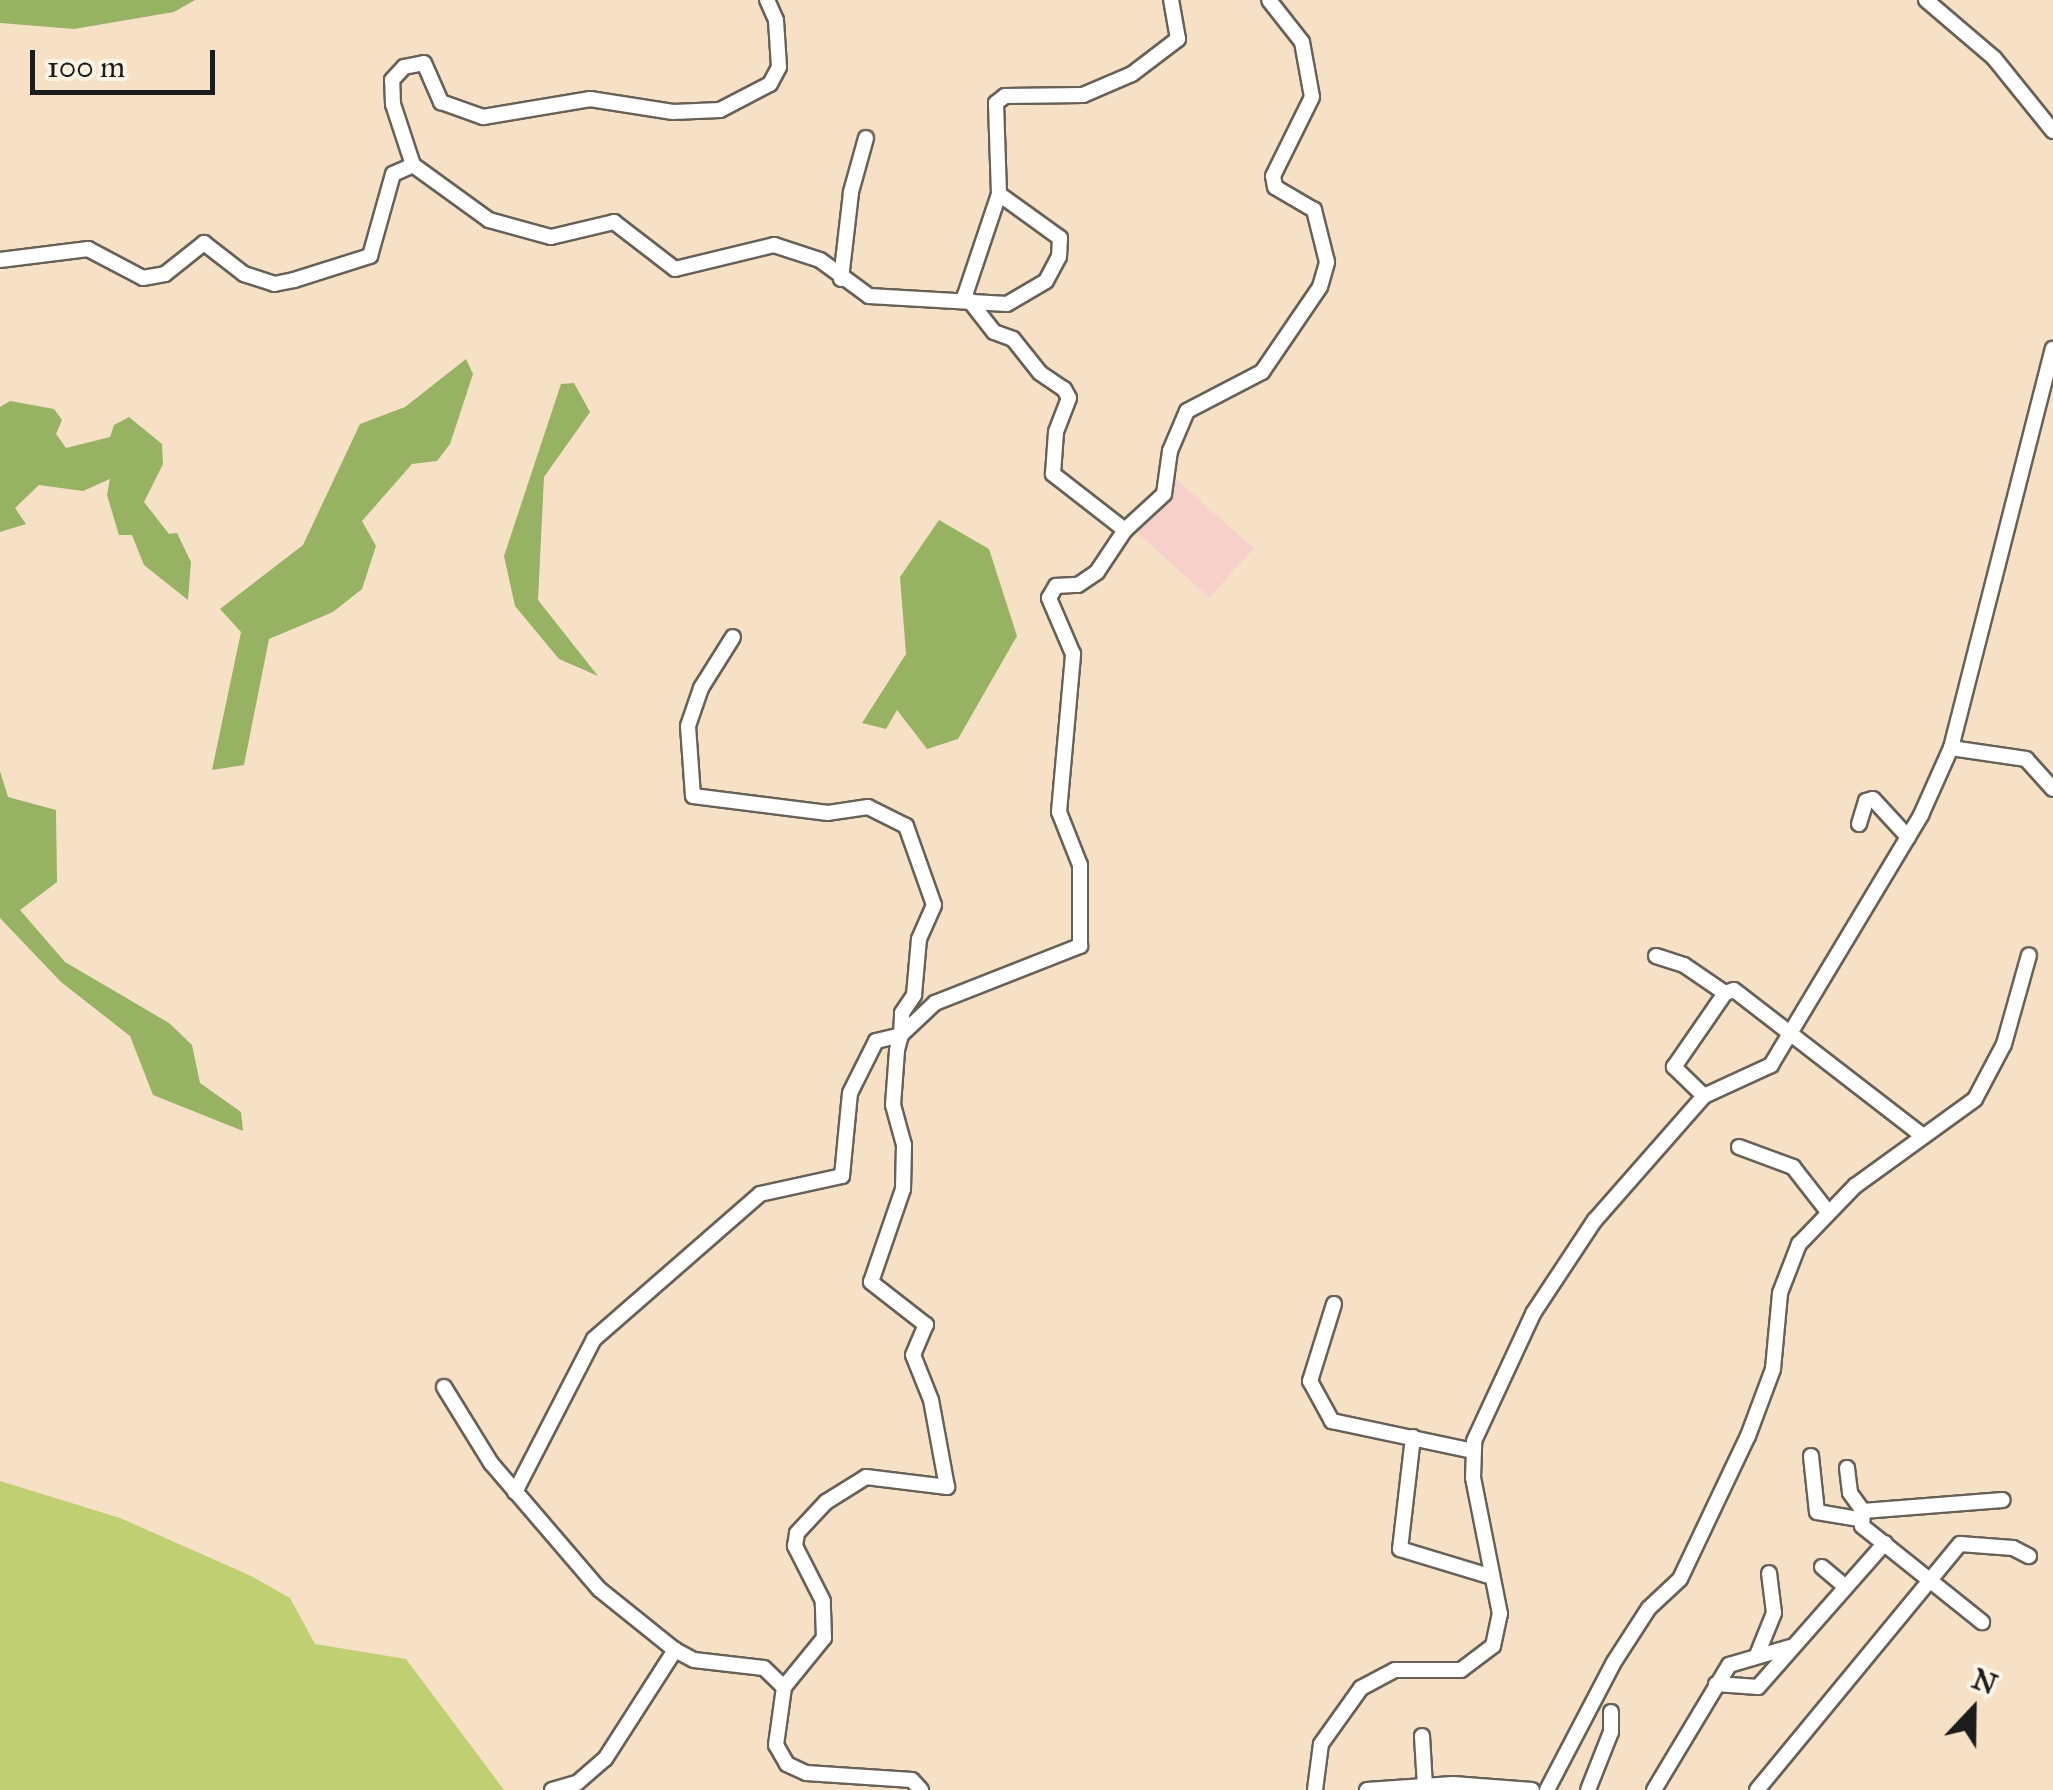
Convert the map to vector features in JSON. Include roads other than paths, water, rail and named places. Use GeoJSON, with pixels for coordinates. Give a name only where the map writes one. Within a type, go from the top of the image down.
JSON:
{"type":"FeatureCollection","features":[{"type":"Feature","properties":{"kind":"street"},"geometry":{"type":"LineString","coordinates":[[767,0],[776,20],[778,67],[770,84],[720,110],[673,112],[590,98],[483,117],[441,102],[424,63],[404,67],[392,80],[394,104],[413,164],[489,220],[537,235],[614,222],[675,269],[774,245],[820,260],[868,296],[974,304],[1007,304],[1046,281],[1059,257],[1055,230],[999,194]]}},
{"type":"Feature","properties":{"kind":"street"},"geometry":{"type":"LineString","coordinates":[[1125,530],[1053,474],[1056,432],[1069,398],[1013,340],[994,332],[965,295],[999,194],[996,103],[1004,96],[1083,95],[1132,74],[1178,38],[1170,0]]}},
{"type":"Feature","properties":{"kind":"street"},"geometry":{"type":"LineString","coordinates":[[515,1492],[594,1340],[760,1194],[842,1176],[850,1093],[876,1040],[901,1034],[935,1004],[1080,946],[1080,865],[1060,812],[1073,654],[1049,598],[1056,586],[1078,585],[1097,572],[1125,530],[1164,494],[1170,451],[1187,411],[1262,372],[1320,287],[1327,262],[1314,210],[1276,188],[1273,176],[1312,97],[1302,42],[1269,0]]}},
{"type":"Feature","properties":{"kind":"street"},"geometry":{"type":"LineString","coordinates":[[1926,0],[1994,58],[2053,131]]}},
{"type":"Feature","properties":{"kind":"street"},"geometry":{"type":"LineString","coordinates":[[842,279],[851,192],[866,138]]}},
{"type":"Feature","properties":{"kind":"street"},"geometry":{"type":"LineString","coordinates":[[0,260],[88,249],[144,278],[165,274],[204,243],[244,274],[274,284],[294,280],[370,256],[393,174],[413,164]]}},
{"type":"Feature","properties":{"kind":"street"},"geometry":{"type":"LineString","coordinates":[[1315,1790],[1321,1744],[1362,1688],[1395,1670],[1449,1672],[1484,1658],[1500,1633],[1473,1452],[1480,1421],[1540,1304],[1596,1220],[1704,1096],[1771,1065],[1908,837],[1951,748],[2053,349]]}},
{"type":"Feature","properties":{"kind":"street"},"geometry":{"type":"LineString","coordinates":[[734,637],[701,688],[688,726],[693,796],[828,813],[868,807],[906,826],[934,905],[919,939],[914,995],[902,1013],[893,1106],[904,1145],[903,1190],[871,1282],[926,1325],[912,1355],[931,1400],[946,1487],[866,1477],[826,1502],[798,1533],[795,1546],[823,1601],[824,1638],[784,1687],[776,1745],[787,1764],[806,1773],[912,1780],[920,1790]]}},
{"type":"Feature","properties":{"kind":"street"},"geometry":{"type":"LineString","coordinates":[[1951,748],[2026,759],[2053,789]]}},
{"type":"Feature","properties":{"kind":"street"},"geometry":{"type":"LineString","coordinates":[[1859,824],[1866,801],[1874,799],[1908,837]]}},
{"type":"Feature","properties":{"kind":"street"},"geometry":{"type":"LineString","coordinates":[[1656,956],[1684,965],[1725,993]]}},
{"type":"Feature","properties":{"kind":"street"},"geometry":{"type":"LineString","coordinates":[[1547,1790],[1614,1662],[1690,1561],[1773,1369],[1784,1282],[1799,1244],[1829,1213],[1923,1136],[1968,1107],[2012,1022],[2029,956]]}},
{"type":"Feature","properties":{"kind":"street"},"geometry":{"type":"LineString","coordinates":[[1704,1096],[1674,1067],[1725,993],[1734,990],[1923,1136]]}},
{"type":"Feature","properties":{"kind":"street"},"geometry":{"type":"LineString","coordinates":[[1739,1148],[1793,1167],[1829,1213]]}},
{"type":"Feature","properties":{"kind":"street"},"geometry":{"type":"LineString","coordinates":[[1334,1304],[1312,1390],[1332,1421],[1473,1452]]}},
{"type":"Feature","properties":{"kind":"street"},"geometry":{"type":"LineString","coordinates":[[444,1387],[515,1492],[600,1588],[675,1650],[694,1660],[764,1668],[784,1687]]}},
{"type":"Feature","properties":{"kind":"street"},"geometry":{"type":"LineString","coordinates":[[1413,1437],[1400,1549],[1489,1576]]}},
{"type":"Feature","properties":{"kind":"street"},"geometry":{"type":"LineString","coordinates":[[1810,1456],[1817,1512],[1861,1515],[2003,1500]]}},
{"type":"Feature","properties":{"kind":"street"},"geometry":{"type":"LineString","coordinates":[[1847,1468],[1850,1493],[1861,1515],[1885,1543],[1982,1622]]}},
{"type":"Feature","properties":{"kind":"street"},"geometry":{"type":"LineString","coordinates":[[1716,1684],[1758,1687],[1790,1646],[1885,1543]]}},
{"type":"Feature","properties":{"kind":"street"},"geometry":{"type":"LineString","coordinates":[[1757,1790],[1960,1544],[2012,1548],[2029,1556]]}},
{"type":"Feature","properties":{"kind":"street"},"geometry":{"type":"LineString","coordinates":[[1822,1567],[1845,1586]]}},
{"type":"Feature","properties":{"kind":"street"},"geometry":{"type":"LineString","coordinates":[[1757,1656],[1774,1613],[1769,1573]]}},
{"type":"Feature","properties":{"kind":"street"},"geometry":{"type":"LineString","coordinates":[[1654,1790],[1729,1665],[1790,1646]]}},
{"type":"Feature","properties":{"kind":"street"},"geometry":{"type":"LineString","coordinates":[[552,1790],[577,1784],[605,1759],[675,1650]]}},
{"type":"Feature","properties":{"kind":"street"},"geometry":{"type":"LineString","coordinates":[[1588,1790],[1612,1712]]}},
{"type":"Feature","properties":{"kind":"street"},"geometry":{"type":"LineString","coordinates":[[1422,1736],[1424,1786]]}},
{"type":"Feature","properties":{"kind":"street"},"geometry":{"type":"LineString","coordinates":[[1368,1790],[1424,1786],[1531,1790]]}}]}
